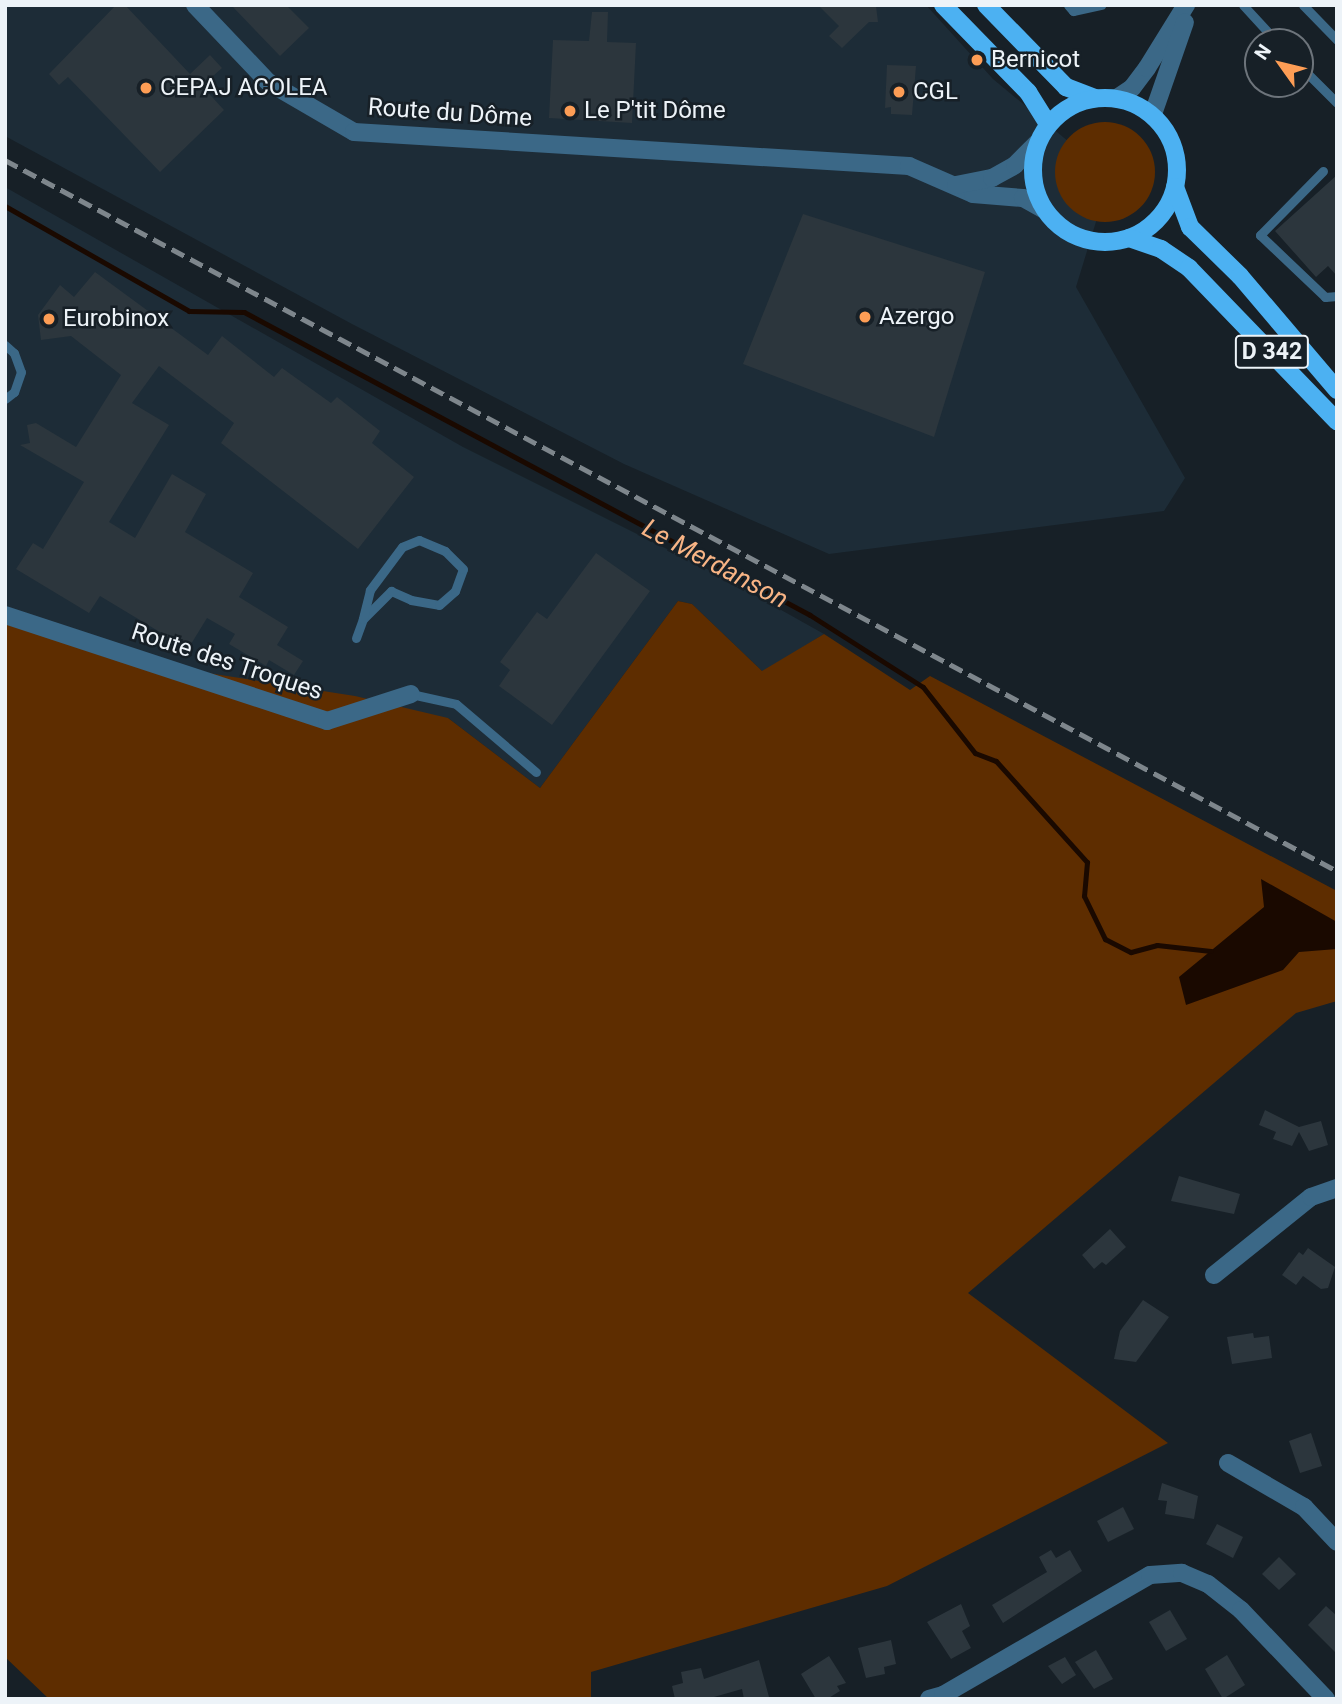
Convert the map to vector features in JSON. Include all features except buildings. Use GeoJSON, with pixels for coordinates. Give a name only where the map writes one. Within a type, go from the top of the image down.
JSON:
{"type":"FeatureCollection","features":[{"type":"Feature","properties":{"kind":"main road"},"geometry":{"type":"LineString","coordinates":[[943,5],[1028,92],[1048,124]]}},
{"type":"Feature","properties":{"kind":"main road"},"geometry":{"type":"LineString","coordinates":[[986,5],[1066,87],[1094,98]]}},
{"type":"Feature","properties":{"kind":"main road"},"geometry":{"type":"LineString","coordinates":[[1094,98],[1117,98],[1153,114],[1168,133],[1177,156],[1175,187],[1158,220],[1129,238],[1099,243],[1077,238],[1043,209],[1034,187],[1037,143],[1048,124],[1069,107],[1094,98]]}},
{"type":"Feature","properties":{"kind":"main road","name":"D 342"},"geometry":{"type":"LineString","coordinates":[[1175,187],[1189,227],[1240,276],[1337,390]]}},
{"type":"Feature","properties":{"kind":"main road","name":"D 342"},"geometry":{"type":"LineString","coordinates":[[1129,238],[1161,250],[1189,268],[1337,421]]}},
{"type":"Feature","properties":{"kind":"street","name":"Route du Dôme"},"geometry":{"type":"LineString","coordinates":[[195,5],[268,82],[354,132],[908,166],[973,194],[1023,198],[1043,209]]}},
{"type":"Feature","properties":{"kind":"street"},"geometry":{"type":"LineString","coordinates":[[1117,98],[1132,88],[1188,5]]}},
{"type":"Feature","properties":{"kind":"street"},"geometry":{"type":"LineString","coordinates":[[1153,114],[1188,5]]}},
{"type":"Feature","properties":{"kind":"street"},"geometry":{"type":"LineString","coordinates":[[954,185],[992,178],[1015,165],[1037,143]]}},
{"type":"Feature","properties":{"kind":"street","name":"Route des Troques"},"geometry":{"type":"LineString","coordinates":[[5,615],[327,720],[411,694]]}},
{"type":"Feature","properties":{"kind":"street"},"geometry":{"type":"LineString","coordinates":[[1214,1275],[1311,1197],[1337,1188]]}},
{"type":"Feature","properties":{"kind":"street"},"geometry":{"type":"LineString","coordinates":[[1228,1463],[1304,1507],[1337,1542]]}},
{"type":"Feature","properties":{"kind":"street"},"geometry":{"type":"LineString","coordinates":[[940,1698],[1150,1575],[1182,1573],[1208,1584],[1241,1610],[1325,1699]]}},
{"type":"Feature","properties":{"kind":"lane"},"geometry":{"type":"LineString","coordinates":[[1068,5],[1073,11],[1101,5]]}},
{"type":"Feature","properties":{"kind":"lane"},"geometry":{"type":"LineString","coordinates":[[1243,5],[1264,28]]}},
{"type":"Feature","properties":{"kind":"lane"},"geometry":{"type":"LineString","coordinates":[[1303,5],[1337,40]]}},
{"type":"Feature","properties":{"kind":"lane"},"geometry":{"type":"LineString","coordinates":[[1314,80],[1337,103]]}},
{"type":"Feature","properties":{"kind":"lane"},"geometry":{"type":"LineString","coordinates":[[1323,171],[1259,235],[1325,298],[1337,296]]}},
{"type":"Feature","properties":{"kind":"lane"},"geometry":{"type":"LineString","coordinates":[[5,345],[14,353],[21,372],[14,392],[5,399]]}},
{"type":"Feature","properties":{"kind":"lane"},"geometry":{"type":"LineString","coordinates":[[356,638],[370,590],[402,547],[419,540],[445,551],[463,569],[455,591],[439,605],[411,600],[391,591],[363,619]]}},
{"type":"Feature","properties":{"kind":"lane","name":"Route des Troques"},"geometry":{"type":"LineString","coordinates":[[411,694],[456,704],[536,772]]}},
{"type":"Feature","properties":{"kind":"shaded area"},"geometry":{"type":"Polygon","coordinates":[[[5,5],[926,5],[993,79],[1110,176],[1076,287],[1185,478],[1164,511],[829,554],[624,464],[352,324],[5,136],[5,5]]]}},
{"type":"Feature","properties":{"kind":"shaded area"},"geometry":{"type":"Polygon","coordinates":[[[1105,122],[1124,125],[1141,136],[1152,153],[1155,172],[1152,191],[1141,208],[1124,219],[1105,222],[1086,219],[1069,208],[1058,191],[1055,172],[1058,153],[1069,136],[1086,125],[1105,122]]]}},
{"type":"Feature","properties":{"kind":"shaded area"},"geometry":{"type":"Polygon","coordinates":[[[5,187],[463,447],[719,575],[824,634],[763,672],[692,604],[678,601],[540,788],[448,718],[341,740],[5,610],[5,187]]]}},
{"type":"Feature","properties":{"kind":"shaded area"},"geometry":{"type":"Polygon","coordinates":[[[678,601],[692,604],[762,671],[824,634],[910,690],[930,676],[1337,891],[1337,1001],[1296,1013],[968,1293],[1168,1443],[887,1586],[591,1672],[591,1699],[49,1699],[5,1657],[5,617],[105,657],[355,696],[448,718],[540,788],[678,601]]]}},
{"type":"Feature","properties":{"kind":"shaded area"},"geometry":{"type":"Polygon","coordinates":[[[1261,879],[1337,922],[1337,949],[1299,952],[1283,970],[1186,1005],[1179,977],[1264,907],[1261,879]]]}},
{"type":"Feature","properties":{"kind":"waterway","name":"Le Merdanson"},"geometry":{"type":"LineString","coordinates":[[5,206],[189,311],[244,312],[810,615],[923,687],[975,753],[996,761],[1087,862],[1084,896],[1105,939],[1131,952],[1157,945],[1211,951]]}},
{"type":"Feature","properties":{"kind":"railway"},"geometry":{"type":"LineString","coordinates":[[5,160],[1337,871]]}},
{"type":"Feature","properties":{"kind":"place","name":"Bernicot"},"geometry":{"type":"Point","coordinates":[977,60]}},
{"type":"Feature","properties":{"kind":"place","name":"CEPAJ ACOLEA"},"geometry":{"type":"Point","coordinates":[146,88]}},
{"type":"Feature","properties":{"kind":"place","name":"CGL"},"geometry":{"type":"Point","coordinates":[899,92]}},
{"type":"Feature","properties":{"kind":"place","name":"Le P'tit Dôme"},"geometry":{"type":"Point","coordinates":[570,111]}},
{"type":"Feature","properties":{"kind":"place","name":"Azergo"},"geometry":{"type":"Point","coordinates":[865,317]}},
{"type":"Feature","properties":{"kind":"place","name":"Eurobinox"},"geometry":{"type":"Point","coordinates":[49,319]}}]}
